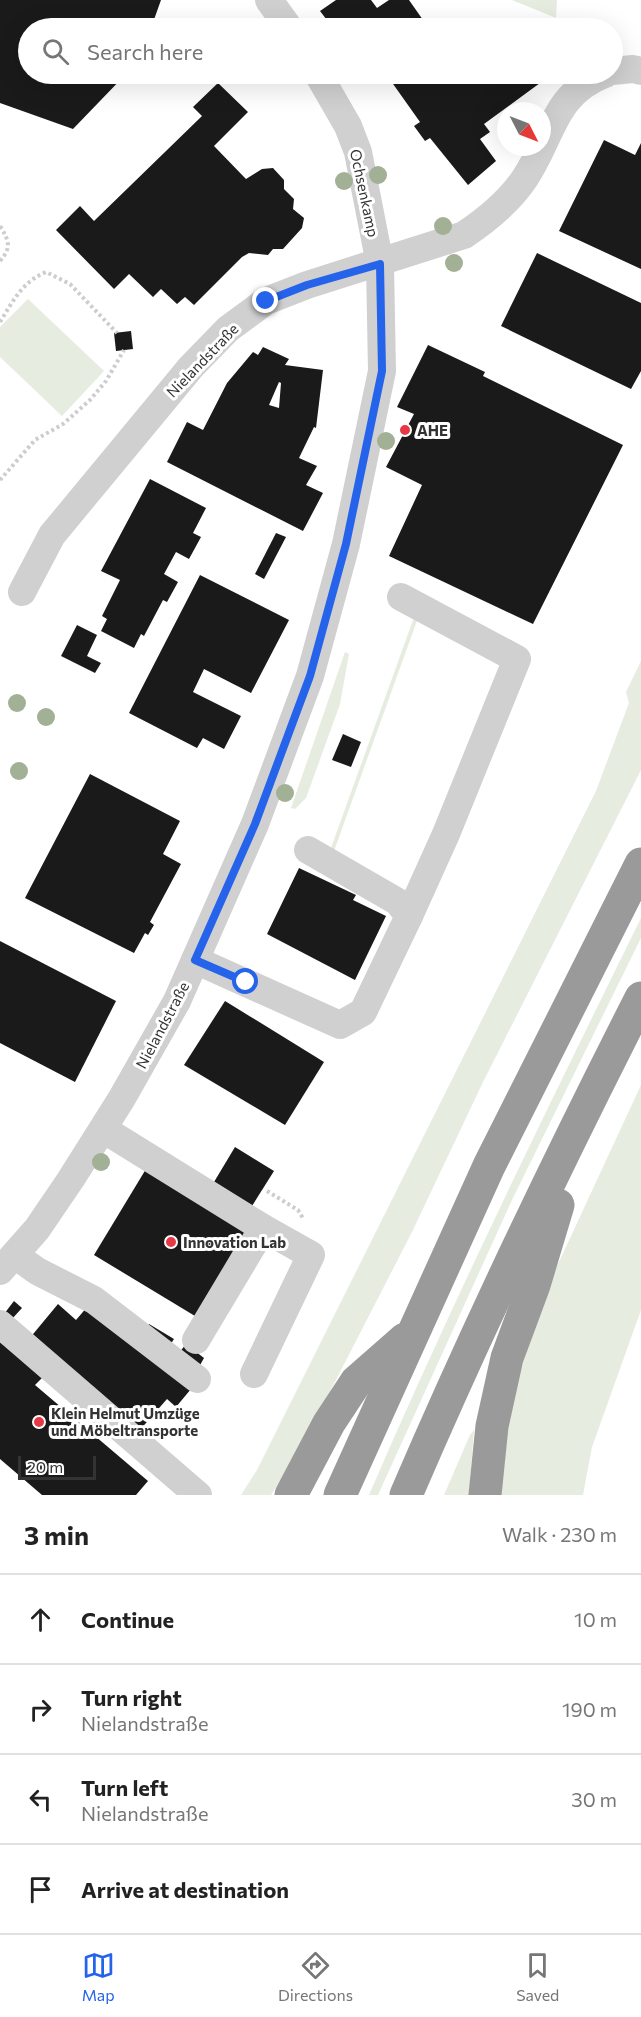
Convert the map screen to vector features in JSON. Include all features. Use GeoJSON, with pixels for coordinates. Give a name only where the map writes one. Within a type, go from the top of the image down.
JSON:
{"type":"FeatureCollection","features":[{"type":"Feature","properties":{"kind":"highway"},"geometry":{"type":"LineString","coordinates":[[340,1495],[489,1166],[641,864]]}},
{"type":"Feature","properties":{"kind":"highway"},"geometry":{"type":"LineString","coordinates":[[406,1495],[436,1425],[590,1096],[641,998]]}},
{"type":"Feature","properties":{"kind":"highway"},"geometry":{"type":"LineString","coordinates":[[485,1495],[492,1426],[507,1358],[534,1285],[590,1096]]}},
{"type":"Feature","properties":{"kind":"highway"},"geometry":{"type":"LineString","coordinates":[[291,1495],[329,1423],[356,1382],[414,1332]]}},
{"type":"Feature","properties":{"kind":"street"},"geometry":{"type":"LineString","coordinates":[[269,0],[282,18]]}},
{"type":"Feature","properties":{"kind":"street"},"geometry":{"type":"LineString","coordinates":[[623,69],[641,71]]}},
{"type":"Feature","properties":{"kind":"street","name":"Ochsenkamp"},"geometry":{"type":"LineString","coordinates":[[324,84],[348,126],[358,152],[380,264]]}},
{"type":"Feature","properties":{"kind":"street"},"geometry":{"type":"LineString","coordinates":[[380,264],[464,235],[495,213],[525,178],[564,102],[578,88],[586,84]]}},
{"type":"Feature","properties":{"kind":"street","name":"Nielandstraße"},"geometry":{"type":"LineString","coordinates":[[8,1263],[44,1219],[103,1129],[177,1001],[255,824],[310,676],[346,544],[382,371],[380,264],[307,285],[266,301],[228,328],[191,367],[52,535],[22,592]]}},
{"type":"Feature","properties":{"kind":"street"},"geometry":{"type":"LineString","coordinates":[[195,960],[340,1025],[363,1012],[446,834],[517,659],[401,597]]}},
{"type":"Feature","properties":{"kind":"street"},"geometry":{"type":"LineString","coordinates":[[308,850],[398,902],[409,916]]}},
{"type":"Feature","properties":{"kind":"street"},"geometry":{"type":"LineString","coordinates":[[103,1129],[311,1255],[254,1374]]}},
{"type":"Feature","properties":{"kind":"street"},"geometry":{"type":"LineString","coordinates":[[196,1340],[263,1228]]}},
{"type":"Feature","properties":{"kind":"street"},"geometry":{"type":"LineString","coordinates":[[8,1263],[37,1271],[94,1300],[197,1379]]}},
{"type":"Feature","properties":{"kind":"street"},"geometry":{"type":"LineString","coordinates":[[0,1324],[198,1495]]}},
{"type":"Feature","properties":{"kind":"path"},"geometry":{"type":"LineString","coordinates":[[0,226],[9,241],[9,247],[0,261]]}},
{"type":"Feature","properties":{"kind":"path"},"geometry":{"type":"LineString","coordinates":[[0,322],[21,288],[34,277],[46,272],[70,284],[117,333]]}},
{"type":"Feature","properties":{"kind":"path"},"geometry":{"type":"LineString","coordinates":[[0,480],[35,440],[63,424],[90,400],[106,381],[124,350]]}},
{"type":"Feature","properties":{"kind":"shaded area"},"geometry":{"type":"Polygon","coordinates":[[[512,0],[557,0],[556,18],[512,0]]]}},
{"type":"Feature","properties":{"kind":"shaded area"},"geometry":{"type":"Polygon","coordinates":[[[28,299],[104,371],[62,416],[0,357],[0,327],[28,299]]]}},
{"type":"Feature","properties":{"kind":"shaded area"},"geometry":{"type":"Polygon","coordinates":[[[418,618],[334,851],[331,848],[413,620],[418,618]]]}},
{"type":"Feature","properties":{"kind":"shaded area"},"geometry":{"type":"Polygon","coordinates":[[[345,652],[349,654],[340,704],[306,798],[295,809],[291,808],[345,652]]]}},
{"type":"Feature","properties":{"kind":"shaded area"},"geometry":{"type":"Polygon","coordinates":[[[641,661],[641,770],[483,1082],[412,1232],[302,1446],[271,1495],[241,1495],[257,1470],[596,791],[629,703],[626,692],[641,661]]]}},
{"type":"Feature","properties":{"kind":"shaded area"},"geometry":{"type":"Polygon","coordinates":[[[641,918],[641,938],[512,1200],[378,1495],[369,1495],[467,1277],[641,918]]]}},
{"type":"Feature","properties":{"kind":"shaded area"},"geometry":{"type":"Polygon","coordinates":[[[641,1085],[641,1310],[592,1447],[583,1495],[494,1495],[511,1399],[552,1277],[641,1085]]]}},
{"type":"Feature","properties":{"kind":"shaded area"},"geometry":{"type":"Polygon","coordinates":[[[474,1430],[469,1495],[444,1495],[470,1435],[474,1430]]]}},
{"type":"Feature","properties":{"kind":"building"},"geometry":{"type":"Polygon","coordinates":[[[0,0],[161,0],[155,18],[18,18],[18,84],[116,84],[73,129],[0,103],[0,0]]]}},
{"type":"Feature","properties":{"kind":"building"},"geometry":{"type":"Polygon","coordinates":[[[336,0],[371,0],[377,8],[389,0],[409,0],[422,18],[325,18],[320,11],[336,0]]]}},
{"type":"Feature","properties":{"kind":"building"},"geometry":{"type":"Polygon","coordinates":[[[219,84],[248,112],[214,146],[246,179],[262,169],[273,168],[284,180],[284,189],[294,199],[293,209],[304,218],[302,228],[283,249],[273,249],[268,255],[249,253],[242,257],[194,305],[185,297],[177,304],[161,289],[153,297],[129,274],[114,289],[56,230],[80,206],[94,221],[202,116],[193,107],[219,84]]]}},
{"type":"Feature","properties":{"kind":"building"},"geometry":{"type":"Polygon","coordinates":[[[393,84],[539,84],[514,102],[497,102],[497,114],[484,124],[490,132],[480,139],[496,161],[468,185],[430,138],[425,141],[414,126],[420,122],[393,84]]]}},
{"type":"Feature","properties":{"kind":"building"},"geometry":{"type":"Polygon","coordinates":[[[604,140],[635,155],[641,143],[641,269],[559,231],[604,140]]]}},
{"type":"Feature","properties":{"kind":"building"},"geometry":{"type":"Polygon","coordinates":[[[537,253],[641,303],[641,371],[631,389],[501,326],[537,253]]]}},
{"type":"Feature","properties":{"kind":"building"},"geometry":{"type":"Polygon","coordinates":[[[131,331],[133,349],[116,351],[114,333],[131,331]]]}},
{"type":"Feature","properties":{"kind":"building"},"geometry":{"type":"Polygon","coordinates":[[[428,345],[485,372],[483,376],[623,445],[533,624],[389,556],[422,485],[386,467],[414,414],[397,407],[428,345]]]}},
{"type":"Feature","properties":{"kind":"building"},"geometry":{"type":"Polygon","coordinates":[[[263,347],[289,359],[285,365],[323,370],[316,428],[314,427],[299,458],[317,466],[306,485],[323,493],[303,531],[167,462],[187,422],[203,430],[227,383],[253,352],[258,355],[263,347]],[[279,382],[269,405],[279,408],[281,383],[279,382]]]}},
{"type":"Feature","properties":{"kind":"building"},"geometry":{"type":"Polygon","coordinates":[[[150,479],[206,508],[193,533],[201,537],[189,559],[176,552],[164,574],[178,582],[167,602],[163,600],[144,636],[141,634],[134,648],[101,631],[107,619],[102,616],[120,580],[101,571],[150,479]]]}},
{"type":"Feature","properties":{"kind":"building"},"geometry":{"type":"Polygon","coordinates":[[[276,533],[286,537],[264,579],[255,574],[276,533]]]}},
{"type":"Feature","properties":{"kind":"building"},"geometry":{"type":"Polygon","coordinates":[[[200,575],[289,620],[251,693],[204,669],[193,692],[241,716],[224,749],[203,738],[197,748],[129,713],[200,575]]]}},
{"type":"Feature","properties":{"kind":"building"},"geometry":{"type":"Polygon","coordinates":[[[77,625],[97,635],[87,656],[101,663],[95,673],[61,656],[77,625]]]}},
{"type":"Feature","properties":{"kind":"building"},"geometry":{"type":"Polygon","coordinates":[[[343,734],[361,742],[351,767],[332,760],[343,734]]]}},
{"type":"Feature","properties":{"kind":"building"},"geometry":{"type":"Polygon","coordinates":[[[90,774],[180,821],[163,854],[181,864],[150,922],[154,925],[148,935],[145,933],[134,953],[25,898],[90,774]]]}},
{"type":"Feature","properties":{"kind":"building"},"geometry":{"type":"Polygon","coordinates":[[[299,868],[356,895],[353,900],[386,916],[355,980],[267,934],[299,868]]]}},
{"type":"Feature","properties":{"kind":"building"},"geometry":{"type":"Polygon","coordinates":[[[0,941],[116,1001],[75,1082],[0,1043],[0,941]]]}},
{"type":"Feature","properties":{"kind":"building"},"geometry":{"type":"Polygon","coordinates":[[[225,1001],[324,1062],[285,1125],[184,1065],[225,1001]]]}},
{"type":"Feature","properties":{"kind":"building"},"geometry":{"type":"Polygon","coordinates":[[[235,1147],[274,1171],[252,1206],[214,1182],[235,1147]]]}},
{"type":"Feature","properties":{"kind":"building","name":"Innovation Lab"},"geometry":{"type":"Polygon","coordinates":[[[146,1169],[247,1230],[195,1316],[94,1255],[146,1169]]]}},
{"type":"Feature","properties":{"kind":"building"},"geometry":{"type":"Polygon","coordinates":[[[14,1301],[22,1308],[11,1320],[4,1314],[14,1301]]]}},
{"type":"Feature","properties":{"kind":"building"},"geometry":{"type":"Polygon","coordinates":[[[58,1304],[76,1320],[88,1306],[191,1389],[176,1407],[167,1399],[139,1431],[29,1339],[58,1304]]]}},
{"type":"Feature","properties":{"kind":"building"},"geometry":{"type":"Polygon","coordinates":[[[149,1324],[174,1339],[168,1348],[146,1328],[149,1324]]]}},
{"type":"Feature","properties":{"kind":"building","name":"Klein Helmut Umzüge und Möbeltransporte"},"geometry":{"type":"Polygon","coordinates":[[[0,1342],[43,1377],[35,1385],[148,1481],[136,1495],[42,1495],[0,1459],[0,1342]]]}},
{"type":"Feature","properties":{"kind":"building"},"geometry":{"type":"Polygon","coordinates":[[[186,1344],[204,1358],[199,1367],[179,1353],[186,1344]]]}},
{"type":"Feature","properties":{"kind":"place","name":"AHE"},"geometry":{"type":"Point","coordinates":[405,430]}},
{"type":"Feature","properties":{"kind":"place","name":"Innovation Lab"},"geometry":{"type":"Point","coordinates":[171,1242]}},
{"type":"Feature","properties":{"kind":"place","name":"Klein Helmut Umzüge und Möbeltransporte"},"geometry":{"type":"Point","coordinates":[39,1422]}},
{"type":"Feature","properties":{"kind":"route"},"geometry":{"type":"LineString","coordinates":[[246,982],[195,960],[255,824],[310,676],[346,544],[382,371],[380,264],[307,285],[266,301]]}}]}
